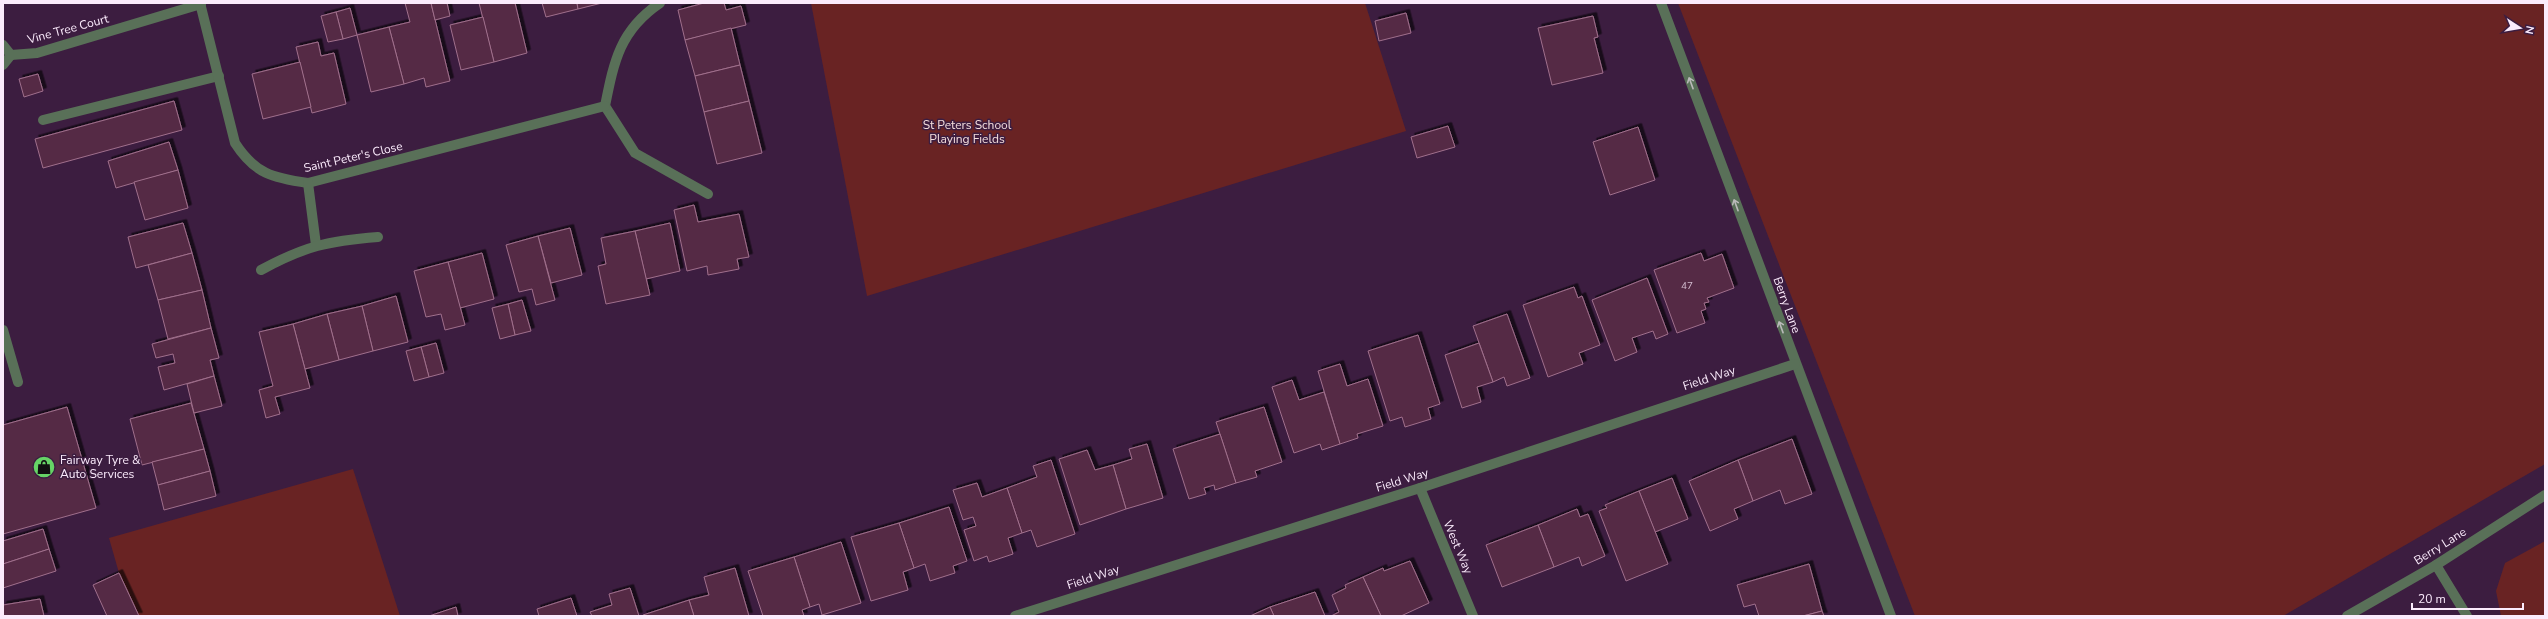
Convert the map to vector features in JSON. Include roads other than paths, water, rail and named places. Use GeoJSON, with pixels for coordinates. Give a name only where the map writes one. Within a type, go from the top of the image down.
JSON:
{"type":"FeatureCollection","features":[{"type":"Feature","properties":{"kind":"street"},"geometry":{"type":"LineString","coordinates":[[660,3],[639,19],[629,31],[614,62],[605,106],[635,153],[708,194]]}},
{"type":"Feature","properties":{"kind":"street","name":"Berry Lane"},"geometry":{"type":"LineString","coordinates":[[1661,3],[1795,364],[1891,616]]}},
{"type":"Feature","properties":{"kind":"street","name":"Saint Peter's Close"},"geometry":{"type":"LineString","coordinates":[[200,4],[235,143],[246,160],[264,173],[281,179],[308,183],[605,106]]}},
{"type":"Feature","properties":{"kind":"street","name":"Vine Tree Court"},"geometry":{"type":"LineString","coordinates":[[11,55],[37,53],[200,4]]}},
{"type":"Feature","properties":{"kind":"street"},"geometry":{"type":"LineString","coordinates":[[3,45],[11,55],[3,65]]}},
{"type":"Feature","properties":{"kind":"street"},"geometry":{"type":"LineString","coordinates":[[43,120],[219,76]]}},
{"type":"Feature","properties":{"kind":"street"},"geometry":{"type":"LineString","coordinates":[[308,183],[316,245]]}},
{"type":"Feature","properties":{"kind":"street"},"geometry":{"type":"LineString","coordinates":[[261,270],[294,252],[316,245],[378,237]]}},
{"type":"Feature","properties":{"kind":"street"},"geometry":{"type":"LineString","coordinates":[[3,330],[18,382]]}},
{"type":"Feature","properties":{"kind":"street","name":"Field Way"},"geometry":{"type":"LineString","coordinates":[[1015,616],[1420,488],[1795,364]]}},
{"type":"Feature","properties":{"kind":"street","name":"West Way"},"geometry":{"type":"LineString","coordinates":[[1420,488],[1473,616]]}},
{"type":"Feature","properties":{"kind":"street","name":"Berry Lane"},"geometry":{"type":"LineString","coordinates":[[2347,616],[2436,565],[2545,495]]}},
{"type":"Feature","properties":{"kind":"street"},"geometry":{"type":"LineString","coordinates":[[2436,565],[2467,616]]}},
{"type":"Feature","properties":{"kind":"place","name":"Fairway Tyre & Auto Services"},"geometry":{"type":"Point","coordinates":[44,467]}},
{"type":"Feature","properties":{"kind":"park label","name":"St Peters School Playing Fields"},"geometry":{"type":"Point","coordinates":[967,132]}}]}
